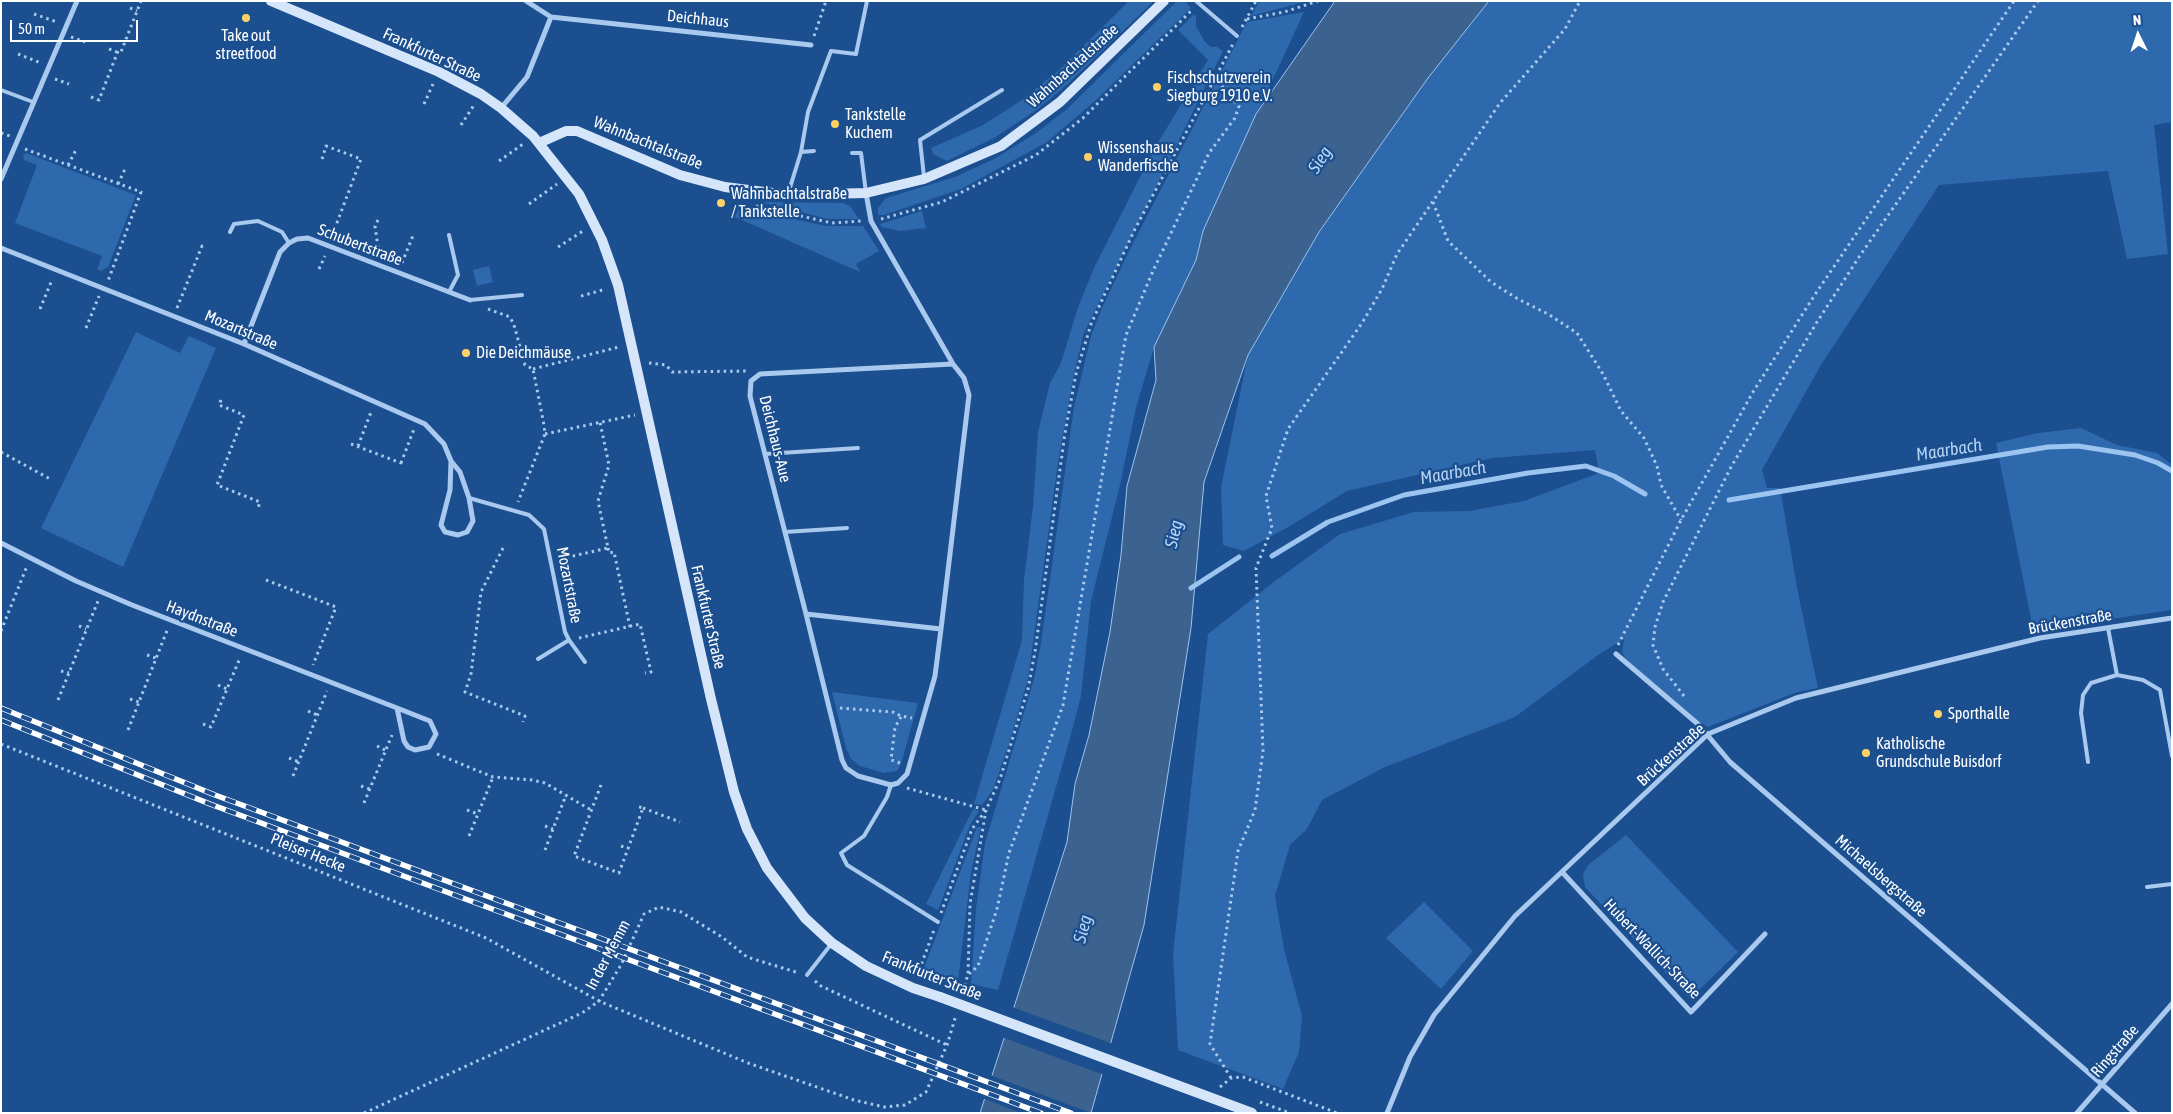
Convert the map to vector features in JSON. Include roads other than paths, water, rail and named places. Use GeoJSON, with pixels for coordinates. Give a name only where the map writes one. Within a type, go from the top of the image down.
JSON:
{"type":"FeatureCollection","features":[{"type":"Feature","properties":{"kind":"main road","name":"Frankfurter Straße"},"geometry":{"type":"LineString","coordinates":[[271,1],[439,72],[481,94],[502,108],[536,140],[579,194],[594,224],[618,285],[711,699],[734,792],[747,829],[767,868],[805,918],[832,943],[866,966],[913,988],[1252,1113]]}},
{"type":"Feature","properties":{"kind":"main road","name":"Wahnbachtalstraße"},"geometry":{"type":"LineString","coordinates":[[536,140],[566,132],[578,131],[680,175],[725,187],[788,195],[866,192],[924,179],[1001,146],[1053,108],[1164,1]]}},
{"type":"Feature","properties":{"kind":"street"},"geometry":{"type":"LineString","coordinates":[[1,179],[77,1]]}},
{"type":"Feature","properties":{"kind":"street"},"geometry":{"type":"LineString","coordinates":[[502,108],[526,77],[551,17],[526,1]]}},
{"type":"Feature","properties":{"kind":"street","name":"Deichhaus"},"geometry":{"type":"LineString","coordinates":[[551,17],[811,45]]}},
{"type":"Feature","properties":{"kind":"street"},"geometry":{"type":"LineString","coordinates":[[866,192],[870,221],[953,364],[964,378],[969,395],[935,676],[908,774],[898,783],[891,785]]}},
{"type":"Feature","properties":{"kind":"street","name":"Schubertstraße"},"geometry":{"type":"LineString","coordinates":[[289,243],[308,238],[470,300]]}},
{"type":"Feature","properties":{"kind":"street"},"geometry":{"type":"LineString","coordinates":[[244,344],[280,252],[289,243]]}},
{"type":"Feature","properties":{"kind":"street","name":"Mozartstraße"},"geometry":{"type":"LineString","coordinates":[[1,248],[244,344],[425,424],[437,434],[460,472],[469,498],[473,521],[469,530],[458,535],[445,532],[440,520],[450,490],[452,461]]}},
{"type":"Feature","properties":{"kind":"street","name":"Deichhaus-Aue"},"geometry":{"type":"LineString","coordinates":[[891,785],[858,776],[846,768],[838,751],[806,614],[750,396],[751,381],[760,374],[953,364]]}},
{"type":"Feature","properties":{"kind":"street","name":"Haydnstraße"},"geometry":{"type":"LineString","coordinates":[[1,543],[30,559],[102,592],[310,672],[430,721],[436,734],[432,745],[422,750],[408,747],[402,734],[397,708]]}},
{"type":"Feature","properties":{"kind":"street"},"geometry":{"type":"LineString","coordinates":[[806,614],[941,629]]}},
{"type":"Feature","properties":{"kind":"street","name":"Brückenstraße"},"geometry":{"type":"LineString","coordinates":[[1387,1113],[1410,1057],[1434,1015],[1516,916],[1708,734],[1796,698],[2040,638],[2172,618]]}},
{"type":"Feature","properties":{"kind":"street","name":"Michaelsbergstraße"},"geometry":{"type":"LineString","coordinates":[[1616,654],[1708,734],[1730,762],[2134,1113]]}},
{"type":"Feature","properties":{"kind":"street","name":"Hubert-Wallich-Straße"},"geometry":{"type":"LineString","coordinates":[[1563,873],[1691,1012],[1765,934]]}},
{"type":"Feature","properties":{"kind":"street","name":"Ringstraße"},"geometry":{"type":"LineString","coordinates":[[2077,1113],[2172,1004]]}},
{"type":"Feature","properties":{"kind":"lane"},"geometry":{"type":"LineString","coordinates":[[788,195],[801,152],[808,112],[831,51],[856,54],[868,1]]}},
{"type":"Feature","properties":{"kind":"lane"},"geometry":{"type":"LineString","coordinates":[[1196,1],[1237,36]]}},
{"type":"Feature","properties":{"kind":"lane"},"geometry":{"type":"LineString","coordinates":[[1,90],[33,102]]}},
{"type":"Feature","properties":{"kind":"lane"},"geometry":{"type":"LineString","coordinates":[[924,179],[920,140],[1002,90]]}},
{"type":"Feature","properties":{"kind":"lane"},"geometry":{"type":"LineString","coordinates":[[801,152],[814,151]]}},
{"type":"Feature","properties":{"kind":"lane"},"geometry":{"type":"LineString","coordinates":[[852,153],[861,153],[866,192]]}},
{"type":"Feature","properties":{"kind":"lane"},"geometry":{"type":"LineString","coordinates":[[230,232],[234,224],[258,221],[282,232],[289,243]]}},
{"type":"Feature","properties":{"kind":"lane"},"geometry":{"type":"LineString","coordinates":[[449,292],[458,275],[450,235]]}},
{"type":"Feature","properties":{"kind":"lane"},"geometry":{"type":"LineString","coordinates":[[470,300],[522,295]]}},
{"type":"Feature","properties":{"kind":"lane"},"geometry":{"type":"LineString","coordinates":[[765,454],[858,448]]}},
{"type":"Feature","properties":{"kind":"lane","name":"Mozartstraße"},"geometry":{"type":"LineString","coordinates":[[469,498],[530,515],[544,528],[565,632],[586,662]]}},
{"type":"Feature","properties":{"kind":"lane"},"geometry":{"type":"LineString","coordinates":[[785,532],[848,528]]}},
{"type":"Feature","properties":{"kind":"lane"},"geometry":{"type":"LineString","coordinates":[[2108,628],[2116,675]]}},
{"type":"Feature","properties":{"kind":"lane","name":"Mozartstraße"},"geometry":{"type":"LineString","coordinates":[[538,660],[569,640]]}},
{"type":"Feature","properties":{"kind":"lane"},"geometry":{"type":"LineString","coordinates":[[2088,762],[2081,713],[2083,695],[2091,683],[2116,675],[2143,680],[2160,690],[2172,756]]}},
{"type":"Feature","properties":{"kind":"lane"},"geometry":{"type":"LineString","coordinates":[[891,785],[887,797],[864,836],[841,853],[847,865],[938,922]]}},
{"type":"Feature","properties":{"kind":"lane"},"geometry":{"type":"LineString","coordinates":[[2147,887],[2172,884]]}},
{"type":"Feature","properties":{"kind":"lane"},"geometry":{"type":"LineString","coordinates":[[807,974],[832,943]]}},
{"type":"Feature","properties":{"kind":"water","name":"Sieg"},"geometry":{"type":"Polygon","coordinates":[[[1335,1],[1489,1],[1428,78],[1319,232],[1248,355],[1204,482],[1191,628],[1144,925],[1091,1113],[980,1113],[1067,842],[1075,784],[1089,735],[1110,632],[1121,555],[1127,486],[1156,380],[1154,347],[1196,260],[1203,231],[1256,114],[1335,1]]]}},
{"type":"Feature","properties":{"kind":"waterway","name":"Maarbach"},"geometry":{"type":"LineString","coordinates":[[1729,500],[2048,447],[2078,446],[2135,455],[2158,463],[2172,471]]}},
{"type":"Feature","properties":{"kind":"waterway","name":"Maarbach"},"geometry":{"type":"LineString","coordinates":[[1272,556],[1328,522],[1404,495],[1528,473],[1586,466],[1614,476],[1645,494]]}},
{"type":"Feature","properties":{"kind":"waterway","name":"Maarbach"},"geometry":{"type":"LineString","coordinates":[[1191,588],[1239,557]]}},
{"type":"Feature","properties":{"kind":"railway"},"geometry":{"type":"LineString","coordinates":[[1,708],[215,795],[1071,1113]]}},
{"type":"Feature","properties":{"kind":"railway"},"geometry":{"type":"LineString","coordinates":[[1,720],[210,804],[1041,1113]]}},
{"type":"Feature","properties":{"kind":"place","name":"Take out streetfood"},"geometry":{"type":"Point","coordinates":[246,18]}},
{"type":"Feature","properties":{"kind":"place","name":"Fischschutzverein Siegburg 1910 e.V."},"geometry":{"type":"Point","coordinates":[1157,87]}},
{"type":"Feature","properties":{"kind":"place","name":"Tankstelle Kuchem"},"geometry":{"type":"Point","coordinates":[835,124]}},
{"type":"Feature","properties":{"kind":"place","name":"Wissenshaus Wanderfische"},"geometry":{"type":"Point","coordinates":[1088,157]}},
{"type":"Feature","properties":{"kind":"place","name":"Wahnbachtalstraße / Tankstelle"},"geometry":{"type":"Point","coordinates":[721,203]}},
{"type":"Feature","properties":{"kind":"place","name":"Die Deichmäuse"},"geometry":{"type":"Point","coordinates":[466,353]}},
{"type":"Feature","properties":{"kind":"place","name":"Sporthalle"},"geometry":{"type":"Point","coordinates":[1938,714]}},
{"type":"Feature","properties":{"kind":"place","name":"Katholische Grundschule Buisdorf"},"geometry":{"type":"Point","coordinates":[1866,753]}}]}
